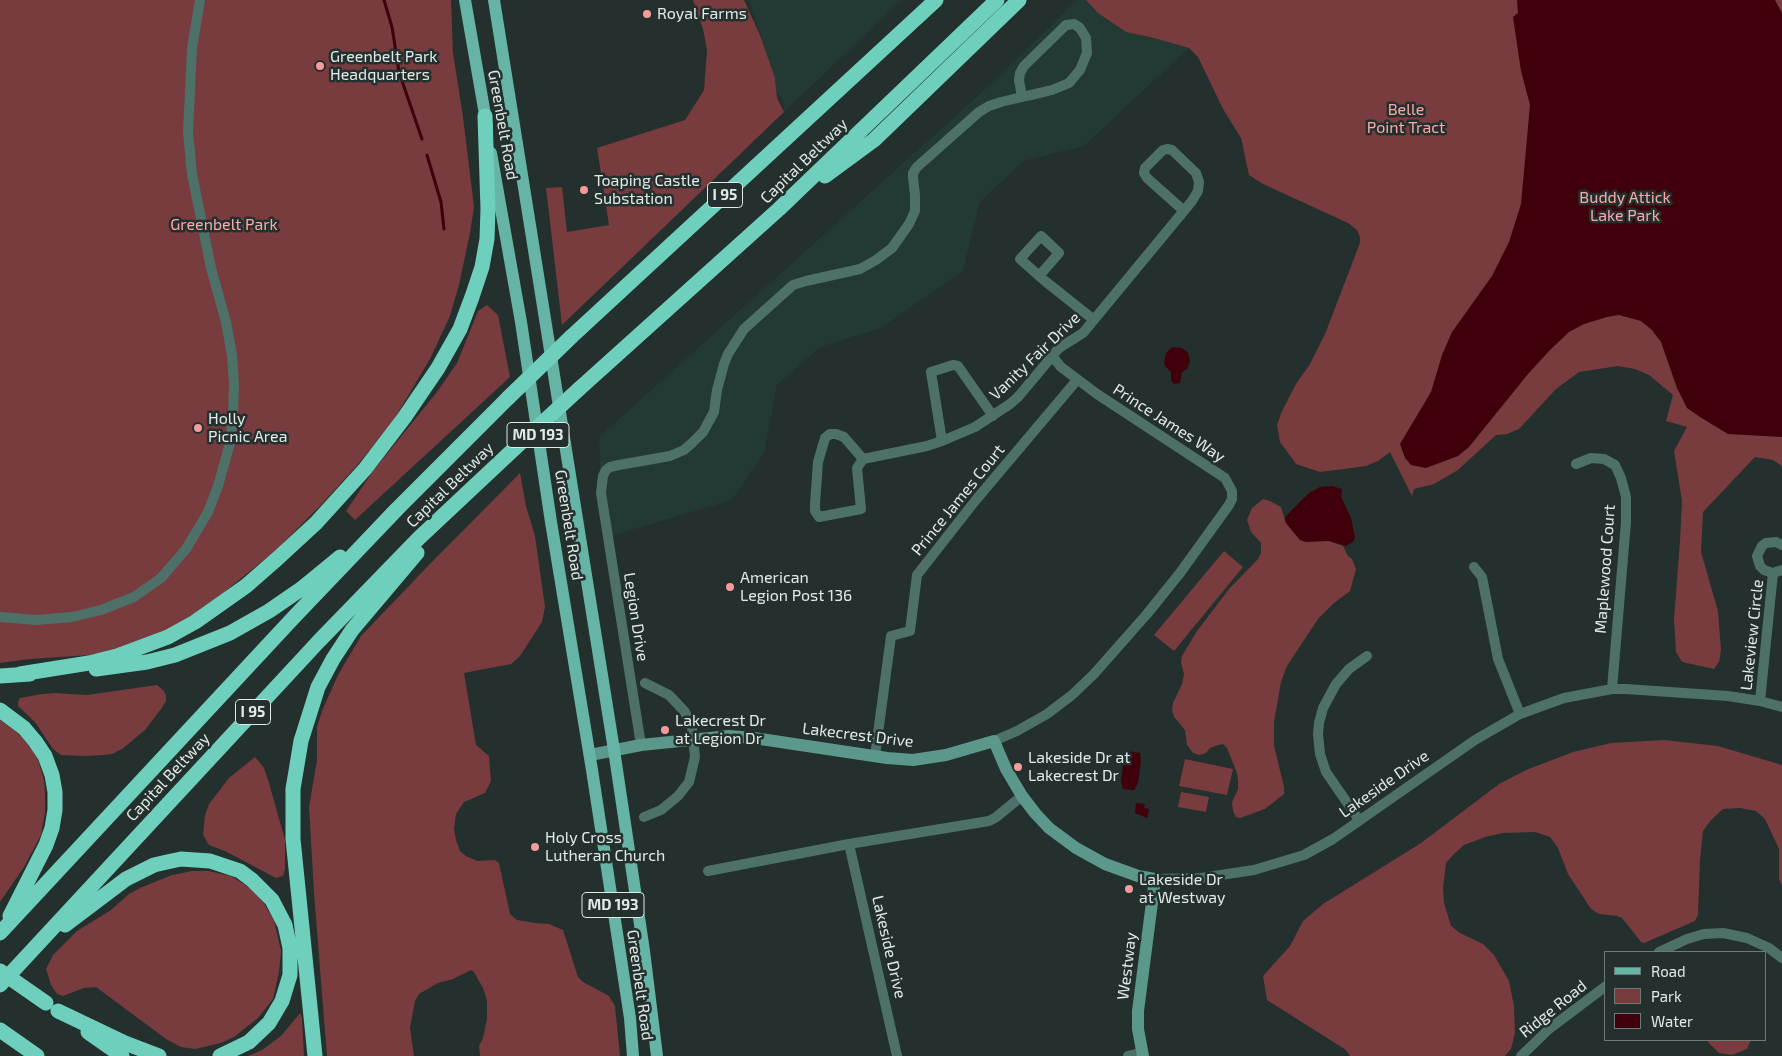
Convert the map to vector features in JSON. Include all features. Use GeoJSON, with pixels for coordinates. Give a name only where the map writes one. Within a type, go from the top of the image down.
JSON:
{"type":"FeatureCollection","features":[{"type":"Feature","properties":{"kind":"highway"},"geometry":{"type":"LineString","coordinates":[[879,54],[930,0]]}},
{"type":"Feature","properties":{"kind":"highway","name":"Capital Beltway"},"geometry":{"type":"LineString","coordinates":[[1,932],[397,509],[508,398],[936,0]]}},
{"type":"Feature","properties":{"kind":"highway","name":"Capital Beltway"},"geometry":{"type":"LineString","coordinates":[[0,985],[319,641],[419,538],[514,448],[779,209],[997,0]]}},
{"type":"Feature","properties":{"kind":"highway"},"geometry":{"type":"LineString","coordinates":[[779,209],[874,140],[1019,0]]}},
{"type":"Feature","properties":{"kind":"highway"},"geometry":{"type":"LineString","coordinates":[[20,674],[89,663],[117,656],[168,637],[195,622],[246,586],[278,558],[316,523],[365,469],[404,418],[438,368],[460,329],[472,297],[482,267],[487,239],[485,116]]}},
{"type":"Feature","properties":{"kind":"highway"},"geometry":{"type":"LineString","coordinates":[[315,1056],[293,839],[293,789],[301,741],[318,687],[352,630],[477,483]]}},
{"type":"Feature","properties":{"kind":"highway"},"geometry":{"type":"LineString","coordinates":[[0,676],[89,670],[147,662],[197,647],[230,634],[301,589],[397,509]]}},
{"type":"Feature","properties":{"kind":"highway"},"geometry":{"type":"LineString","coordinates":[[0,710],[24,728],[35,741],[45,756],[52,775],[55,792],[53,819],[46,845],[1,932]]}},
{"type":"Feature","properties":{"kind":"highway"},"geometry":{"type":"LineString","coordinates":[[36,947],[126,879],[154,865],[182,859],[195,859],[225,865],[240,871],[263,890],[280,912],[288,936],[291,961],[290,975],[282,1001],[269,1023],[249,1042],[220,1056]]}},
{"type":"Feature","properties":{"kind":"highway"},"geometry":{"type":"LineString","coordinates":[[0,970],[122,1056]]}},
{"type":"Feature","properties":{"kind":"highway"},"geometry":{"type":"LineString","coordinates":[[52,1007],[125,1043],[159,1056]]}},
{"type":"Feature","properties":{"kind":"highway"},"geometry":{"type":"LineString","coordinates":[[6,1034],[34,1055]]}},
{"type":"Feature","properties":{"kind":"main road","name":"Greenbelt Road"},"geometry":{"type":"LineString","coordinates":[[466,0],[521,322],[551,522],[590,755],[630,1018],[633,1056]]}},
{"type":"Feature","properties":{"kind":"main road","name":"Greenbelt Road"},"geometry":{"type":"LineString","coordinates":[[494,0],[614,750],[648,980],[657,1056]]}},
{"type":"Feature","properties":{"kind":"street"},"geometry":{"type":"LineString","coordinates":[[0,617],[37,620],[72,617],[102,610],[134,597],[161,578],[186,549],[208,512],[218,486],[230,443],[234,384],[232,355],[226,322],[211,268],[191,166],[188,132],[192,48],[200,0]]}},
{"type":"Feature","properties":{"kind":"street"},"geometry":{"type":"LineString","coordinates":[[1074,24],[1080,28],[1086,38],[1087,53],[1075,78],[1060,88],[1022,97],[1019,80],[1024,66],[1066,25],[1074,24]]}},
{"type":"Feature","properties":{"kind":"street","name":"Legion Drive"},"geometry":{"type":"LineString","coordinates":[[641,745],[601,493],[603,476],[606,470],[610,467],[670,456],[684,450],[692,443],[703,432],[714,412],[717,390],[725,361],[744,330],[794,285],[860,269],[892,248],[909,224],[915,211],[913,178],[917,167],[979,112],[1001,102],[1022,97]]}},
{"type":"Feature","properties":{"kind":"street","name":"Vanity Fair Drive"},"geometry":{"type":"LineString","coordinates":[[863,459],[927,446],[975,427],[1018,397],[1064,344],[1083,333],[1184,210],[1198,191],[1200,186],[1196,173],[1172,150],[1163,150],[1145,168],[1144,173],[1147,178],[1184,210]]}},
{"type":"Feature","properties":{"kind":"street"},"geometry":{"type":"LineString","coordinates":[[1039,276],[1059,253],[1040,236],[1020,259],[1039,276],[1094,320]]}},
{"type":"Feature","properties":{"kind":"street"},"geometry":{"type":"LineString","coordinates":[[1052,356],[1061,367],[1077,380]]}},
{"type":"Feature","properties":{"kind":"street"},"geometry":{"type":"LineString","coordinates":[[942,441],[931,372],[953,365],[958,366],[993,416]]}},
{"type":"Feature","properties":{"kind":"street","name":"Prince James Way"},"geometry":{"type":"LineString","coordinates":[[1077,380],[1225,478],[1232,491],[1232,499],[1229,505]]}},
{"type":"Feature","properties":{"kind":"street","name":"Prince James Court"},"geometry":{"type":"LineString","coordinates":[[875,756],[891,636],[910,631],[917,575],[975,500],[1077,380]]}},
{"type":"Feature","properties":{"kind":"street"},"geometry":{"type":"LineString","coordinates":[[833,434],[844,436],[863,459],[857,468],[861,509],[819,517],[815,511],[818,462],[825,438],[833,434]]}},
{"type":"Feature","properties":{"kind":"street","name":"Maplewood Court"},"geometry":{"type":"LineString","coordinates":[[1576,464],[1591,458],[1604,459],[1615,465],[1626,497],[1624,551],[1612,688]]}},
{"type":"Feature","properties":{"kind":"street","name":"Lakecrest Drive"},"geometry":{"type":"LineString","coordinates":[[590,755],[641,745],[694,738],[729,736],[875,756],[922,759],[960,752],[994,741],[1024,728],[1047,714],[1072,695],[1094,674],[1148,614],[1229,505]]}},
{"type":"Feature","properties":{"kind":"street","name":"Lakeview Circle"},"geometry":{"type":"LineString","coordinates":[[1760,700],[1778,571],[1764,570],[1760,566],[1757,556],[1762,546],[1771,542],[1782,545]]}},
{"type":"Feature","properties":{"kind":"street"},"geometry":{"type":"LineString","coordinates":[[1474,568],[1482,577],[1498,659],[1520,714]]}},
{"type":"Feature","properties":{"kind":"street"},"geometry":{"type":"LineString","coordinates":[[1359,820],[1326,772],[1320,754],[1318,734],[1323,708],[1336,684],[1349,669],[1367,656]]}},
{"type":"Feature","properties":{"kind":"street"},"geometry":{"type":"LineString","coordinates":[[644,817],[661,810],[678,796],[689,782],[695,763],[694,738],[690,720],[678,703],[662,691],[645,683]]}},
{"type":"Feature","properties":{"kind":"street","name":"Lakeside Drive"},"geometry":{"type":"LineString","coordinates":[[994,741],[1006,769],[1035,813],[1049,828],[1076,848],[1106,864],[1138,876],[1155,879],[1201,878],[1254,870],[1289,861],[1318,848],[1475,740],[1520,714],[1564,698],[1612,688],[1760,700],[1782,707]]}},
{"type":"Feature","properties":{"kind":"street"},"geometry":{"type":"LineString","coordinates":[[708,871],[849,844],[989,821],[1022,796]]}},
{"type":"Feature","properties":{"kind":"street","name":"Lakeside Drive"},"geometry":{"type":"LineString","coordinates":[[849,844],[897,1056]]}},
{"type":"Feature","properties":{"kind":"street","name":"Westway"},"geometry":{"type":"LineString","coordinates":[[1142,1054],[1138,1029],[1138,1011],[1155,879]]}},
{"type":"Feature","properties":{"kind":"street"},"geometry":{"type":"LineString","coordinates":[[1661,951],[1687,939],[1704,934],[1723,933],[1747,938],[1769,948],[1782,958]]}},
{"type":"Feature","properties":{"kind":"street","name":"Ridge Road"},"geometry":{"type":"LineString","coordinates":[[1521,1056],[1561,1019],[1604,987]]}},
{"type":"Feature","properties":{"kind":"street"},"geometry":{"type":"LineString","coordinates":[[1128,1056],[1142,1054]]}},
{"type":"Feature","properties":{"kind":"shaded area"},"geometry":{"type":"Polygon","coordinates":[[[749,0],[902,0],[784,112],[782,98],[773,88],[776,82],[749,0]]]}},
{"type":"Feature","properties":{"kind":"shaded area"},"geometry":{"type":"Polygon","coordinates":[[[1077,0],[1086,0],[1098,13],[1126,32],[1189,48],[1084,146],[1023,161],[980,202],[963,271],[881,328],[820,347],[777,385],[764,453],[732,500],[608,537],[601,493],[599,437],[981,93],[1077,0]]]}},
{"type":"Feature","properties":{"kind":"green space","name":"Greenbelt Park"},"geometry":{"type":"Polygon","coordinates":[[[0,0],[451,0],[453,53],[474,207],[459,285],[450,316],[430,359],[393,421],[359,463],[321,505],[276,550],[223,593],[189,617],[160,634],[123,648],[90,655],[0,663],[0,0]]]}},
{"type":"Feature","properties":{"kind":"green space"},"geometry":{"type":"Polygon","coordinates":[[[693,0],[744,0],[760,35],[775,78],[777,98],[784,112],[562,325],[546,188],[562,187],[567,232],[609,225],[597,148],[685,120],[704,90],[707,50],[703,29],[693,0]]]}},
{"type":"Feature","properties":{"kind":"green space","name":"Buddy Attick Lake Park"},"geometry":{"type":"Polygon","coordinates":[[[1086,0],[1782,0],[1782,466],[1773,460],[1755,457],[1703,512],[1701,552],[1718,611],[1721,650],[1719,662],[1714,669],[1682,662],[1676,652],[1674,619],[1682,501],[1674,451],[1687,427],[1666,421],[1673,395],[1649,375],[1635,369],[1618,366],[1579,372],[1556,389],[1519,429],[1507,434],[1496,435],[1458,470],[1434,484],[1414,489],[1412,496],[1390,452],[1378,461],[1366,466],[1344,469],[1320,472],[1296,464],[1280,442],[1277,425],[1296,384],[1310,364],[1325,334],[1360,243],[1357,230],[1348,223],[1263,184],[1249,175],[1241,138],[1223,109],[1198,57],[1189,48],[1126,32],[1098,13],[1086,0]]]}},
{"type":"Feature","properties":{"kind":"green space"},"geometry":{"type":"Polygon","coordinates":[[[487,305],[498,315],[510,377],[355,520],[346,511],[373,471],[437,392],[457,363],[478,311],[487,305]]]}},
{"type":"Feature","properties":{"kind":"green space"},"geometry":{"type":"Polygon","coordinates":[[[520,473],[526,506],[535,536],[545,607],[542,622],[520,656],[511,664],[464,673],[476,745],[489,756],[491,781],[485,793],[464,802],[456,814],[454,829],[460,851],[466,856],[477,861],[495,860],[499,863],[510,914],[517,920],[549,924],[563,930],[578,977],[583,982],[609,996],[615,1006],[620,1056],[480,1056],[479,1046],[483,1038],[487,1019],[487,1001],[483,988],[471,970],[453,979],[438,983],[419,994],[415,1001],[410,1028],[414,1056],[327,1056],[309,807],[317,760],[317,727],[322,711],[338,675],[361,636],[520,473]]]}},
{"type":"Feature","properties":{"kind":"green space"},"geometry":{"type":"Polygon","coordinates":[[[1263,499],[1281,507],[1286,523],[1300,540],[1329,541],[1343,546],[1356,569],[1350,591],[1318,619],[1287,666],[1281,682],[1274,722],[1274,745],[1284,794],[1265,809],[1240,818],[1236,817],[1233,811],[1232,802],[1238,789],[1238,781],[1237,773],[1227,748],[1223,744],[1210,748],[1206,753],[1200,755],[1193,753],[1187,745],[1185,730],[1174,717],[1172,710],[1184,674],[1181,662],[1182,656],[1197,631],[1229,589],[1258,559],[1261,553],[1261,543],[1251,532],[1247,520],[1252,508],[1263,499]]]}},
{"type":"Feature","properties":{"kind":"green space"},"geometry":{"type":"Polygon","coordinates":[[[1224,551],[1243,567],[1174,651],[1154,635],[1224,551]]]}},
{"type":"Feature","properties":{"kind":"green space"},"geometry":{"type":"Polygon","coordinates":[[[157,685],[164,691],[166,696],[166,701],[161,709],[145,730],[122,749],[112,754],[61,755],[53,749],[35,722],[18,706],[20,698],[42,694],[87,695],[157,685]]]}},
{"type":"Feature","properties":{"kind":"green space"},"geometry":{"type":"Polygon","coordinates":[[[0,720],[18,733],[29,745],[38,760],[44,780],[45,812],[41,835],[24,867],[0,902],[0,720]]]}},
{"type":"Feature","properties":{"kind":"green space"},"geometry":{"type":"Polygon","coordinates":[[[1664,740],[1718,746],[1782,765],[1782,886],[1779,879],[1779,849],[1765,819],[1756,811],[1740,808],[1723,809],[1703,831],[1698,915],[1695,921],[1644,943],[1641,942],[1622,918],[1599,914],[1591,909],[1568,874],[1558,848],[1550,837],[1535,832],[1503,833],[1464,845],[1454,854],[1446,863],[1443,888],[1444,903],[1451,926],[1460,933],[1483,944],[1494,955],[1509,981],[1514,1006],[1515,1033],[1511,1049],[1505,1056],[1350,1056],[1346,1050],[1267,1000],[1263,976],[1290,946],[1303,921],[1323,904],[1421,843],[1499,784],[1526,770],[1573,752],[1611,743],[1664,740]]]}},
{"type":"Feature","properties":{"kind":"green space"},"geometry":{"type":"Polygon","coordinates":[[[255,757],[264,768],[285,840],[285,869],[283,876],[276,878],[225,851],[209,845],[203,835],[205,815],[209,804],[229,778],[255,757]]]}},
{"type":"Feature","properties":{"kind":"green space"},"geometry":{"type":"Polygon","coordinates":[[[1185,759],[1233,769],[1227,795],[1179,786],[1185,759]]]}},
{"type":"Feature","properties":{"kind":"green space"},"geometry":{"type":"Polygon","coordinates":[[[1181,792],[1209,797],[1206,812],[1178,807],[1181,792]]]}},
{"type":"Feature","properties":{"kind":"green space"},"geometry":{"type":"Polygon","coordinates":[[[192,871],[209,871],[231,876],[250,888],[263,902],[274,920],[281,951],[279,972],[273,999],[258,1018],[234,1037],[221,1043],[195,1049],[181,1047],[166,1039],[96,987],[84,988],[63,996],[57,994],[51,985],[46,969],[53,955],[77,931],[111,910],[129,894],[140,888],[172,875],[192,871]]]}},
{"type":"Feature","properties":{"kind":"green space"},"geometry":{"type":"Polygon","coordinates":[[[300,1013],[302,1018],[304,1056],[248,1056],[262,1050],[281,1036],[300,1013]]]}},
{"type":"Feature","properties":{"kind":"green space"},"geometry":{"type":"Polygon","coordinates":[[[1707,1041],[1751,1041],[1747,1049],[1732,1055],[1719,1053],[1707,1041]]]}},
{"type":"Feature","properties":{"kind":"water","name":"Buddy Attick Lake Park"},"geometry":{"type":"Polygon","coordinates":[[[1517,0],[1775,0],[1782,13],[1782,437],[1728,434],[1687,408],[1677,388],[1661,342],[1652,330],[1641,321],[1619,315],[1584,324],[1569,332],[1528,374],[1469,447],[1458,456],[1426,468],[1411,465],[1405,458],[1400,444],[1431,392],[1442,355],[1452,332],[1492,276],[1509,242],[1521,204],[1530,105],[1521,71],[1513,17],[1518,13],[1517,0]]]}},
{"type":"Feature","properties":{"kind":"water"},"geometry":{"type":"Polygon","coordinates":[[[1172,347],[1185,350],[1190,361],[1187,369],[1182,372],[1180,383],[1175,384],[1171,381],[1171,372],[1164,362],[1166,353],[1172,347]]]}},
{"type":"Feature","properties":{"kind":"water"},"geometry":{"type":"Polygon","coordinates":[[[1332,486],[1342,489],[1341,497],[1351,518],[1355,537],[1354,541],[1346,546],[1329,541],[1306,542],[1300,540],[1286,523],[1285,518],[1309,493],[1320,487],[1332,486]]]}},
{"type":"Feature","properties":{"kind":"water"},"geometry":{"type":"Polygon","coordinates":[[[1128,751],[1140,753],[1141,761],[1138,783],[1134,790],[1123,789],[1121,781],[1124,759],[1128,751]]]}},
{"type":"Feature","properties":{"kind":"water"},"geometry":{"type":"Polygon","coordinates":[[[1136,803],[1145,804],[1144,808],[1149,809],[1147,818],[1135,813],[1136,803]]]}},
{"type":"Feature","properties":{"kind":"waterway"},"geometry":{"type":"LineString","coordinates":[[384,0],[392,27],[399,72],[422,139]]}},
{"type":"Feature","properties":{"kind":"waterway"},"geometry":{"type":"LineString","coordinates":[[427,155],[441,202],[444,229]]}},
{"type":"Feature","properties":{"kind":"place","name":"Royal Farms"},"geometry":{"type":"Point","coordinates":[647,14]}},
{"type":"Feature","properties":{"kind":"place","name":"Greenbelt Park Headquarters"},"geometry":{"type":"Point","coordinates":[320,66]}},
{"type":"Feature","properties":{"kind":"place","name":"Toaping Castle Substation"},"geometry":{"type":"Point","coordinates":[584,190]}},
{"type":"Feature","properties":{"kind":"place","name":"Holly Picnic Area"},"geometry":{"type":"Point","coordinates":[198,428]}},
{"type":"Feature","properties":{"kind":"place","name":"American Legion Post 136"},"geometry":{"type":"Point","coordinates":[730,587]}},
{"type":"Feature","properties":{"kind":"place","name":"Lakecrest Dr at Legion Dr"},"geometry":{"type":"Point","coordinates":[665,730]}},
{"type":"Feature","properties":{"kind":"place","name":"Lakeside Dr at Lakecrest Dr"},"geometry":{"type":"Point","coordinates":[1018,767]}},
{"type":"Feature","properties":{"kind":"place","name":"Holy Cross Lutheran Church"},"geometry":{"type":"Point","coordinates":[535,847]}},
{"type":"Feature","properties":{"kind":"place","name":"Lakeside Dr at Westway"},"geometry":{"type":"Point","coordinates":[1129,889]}},
{"type":"Feature","properties":{"kind":"park label","name":"Belle Point Tract"},"geometry":{"type":"Point","coordinates":[1406,119]}}]}
